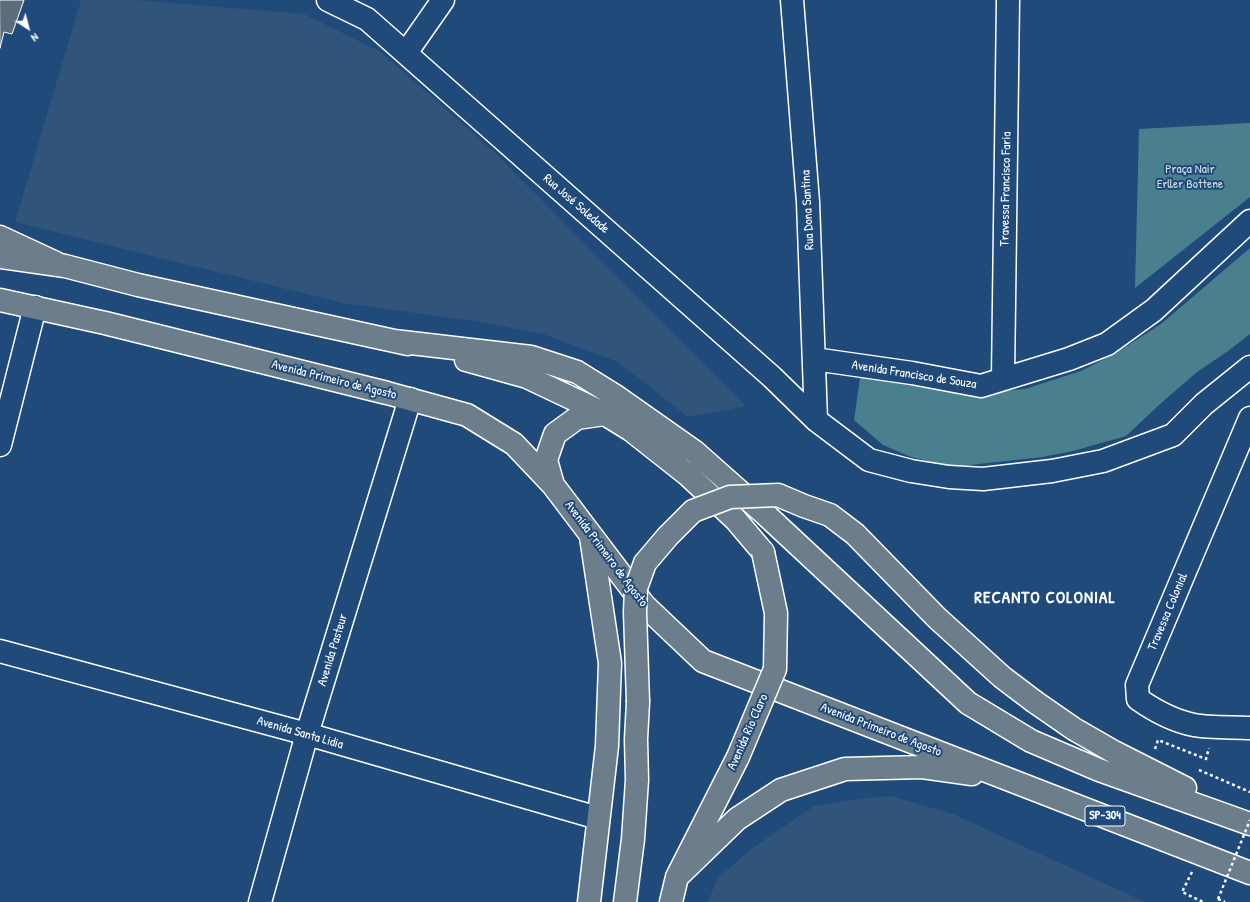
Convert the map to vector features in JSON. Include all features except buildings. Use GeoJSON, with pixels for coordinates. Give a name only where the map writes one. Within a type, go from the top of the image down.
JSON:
{"type":"FeatureCollection","features":[{"type":"Feature","properties":{"kind":"main road"},"geometry":{"type":"LineString","coordinates":[[0,236],[65,266]]}},
{"type":"Feature","properties":{"kind":"main road"},"geometry":{"type":"LineString","coordinates":[[0,256],[65,266],[138,285],[394,341],[527,377],[605,414]]}},
{"type":"Feature","properties":{"kind":"main road","name":"Avenida Primeiro de Agosto"},"geometry":{"type":"LineString","coordinates":[[0,300],[105,323],[410,399],[467,415],[514,444],[553,485],[644,605],[703,661],[1250,873]]}},
{"type":"Feature","properties":{"kind":"main road"},"geometry":{"type":"LineString","coordinates":[[394,341],[531,357],[577,372],[614,395],[695,452],[765,514],[968,703],[1031,741],[1099,770],[1250,822]]}},
{"type":"Feature","properties":{"kind":"main road"},"geometry":{"type":"LineString","coordinates":[[553,485],[546,460],[555,434],[577,418],[605,414]]}},
{"type":"Feature","properties":{"kind":"main road","name":"Avenida Rio Claro"},"geometry":{"type":"LineString","coordinates":[[605,414],[631,430],[688,475],[735,519],[763,552],[776,613],[775,670],[738,757],[677,877],[671,902]]}},
{"type":"Feature","properties":{"kind":"main road"},"geometry":{"type":"LineString","coordinates":[[624,902],[633,840],[637,780],[636,739],[638,702],[635,612],[636,588],[645,563],[668,536],[693,511],[730,497],[778,495],[830,515],[855,534],[937,618],[1002,677],[1035,702],[1074,729],[1108,748],[1250,822]]}},
{"type":"Feature","properties":{"kind":"main road"},"geometry":{"type":"LineString","coordinates":[[589,902],[607,746],[610,663],[590,534]]}},
{"type":"Feature","properties":{"kind":"main road"},"geometry":{"type":"LineString","coordinates":[[677,877],[737,819],[781,790],[845,769],[922,767],[1009,779]]}},
{"type":"Feature","properties":{"kind":"street","name":"Rua José Soledade"},"geometry":{"type":"LineString","coordinates":[[328,0],[368,19],[772,377],[816,420]]}},
{"type":"Feature","properties":{"kind":"street"},"geometry":{"type":"LineString","coordinates":[[406,53],[443,0]]}},
{"type":"Feature","properties":{"kind":"street","name":"Rua Dona Santina"},"geometry":{"type":"LineString","coordinates":[[792,0],[808,202],[816,420]]}},
{"type":"Feature","properties":{"kind":"street","name":"Travessa Francisco Faria"},"geometry":{"type":"LineString","coordinates":[[1004,378],[1008,0]]}},
{"type":"Feature","properties":{"kind":"street","name":"Avenida Francisco de Souza"},"geometry":{"type":"LineString","coordinates":[[814,359],[912,373],[981,386],[1069,359],[1107,344],[1154,310],[1250,221]]}},
{"type":"Feature","properties":{"kind":"street"},"geometry":{"type":"LineString","coordinates":[[0,445],[35,308]]}},
{"type":"Feature","properties":{"kind":"street"},"geometry":{"type":"LineString","coordinates":[[816,420],[869,460],[911,471],[949,477],[983,479],[1052,471],[1103,461],[1173,435],[1204,404],[1250,367]]}},
{"type":"Feature","properties":{"kind":"street","name":"Avenida Pasteur"},"geometry":{"type":"LineString","coordinates":[[260,902],[307,734],[410,399]]}},
{"type":"Feature","properties":{"kind":"street","name":"Travessa Colonial"},"geometry":{"type":"LineString","coordinates":[[1250,418],[1137,685],[1138,699],[1151,708],[1171,718],[1194,725],[1250,728]]}},
{"type":"Feature","properties":{"kind":"street","name":"Avenida Santa Lidia"},"geometry":{"type":"LineString","coordinates":[[0,651],[307,734],[598,818]]}},
{"type":"Feature","properties":{"kind":"path"},"geometry":{"type":"LineString","coordinates":[[1154,751],[1158,740],[1206,759]]}},
{"type":"Feature","properties":{"kind":"path"},"geometry":{"type":"LineString","coordinates":[[1195,769],[1250,792]]}},
{"type":"Feature","properties":{"kind":"path"},"geometry":{"type":"LineString","coordinates":[[1225,902],[1218,899],[1250,822]]}},
{"type":"Feature","properties":{"kind":"path"},"geometry":{"type":"LineString","coordinates":[[1182,892],[1203,902]]}},
{"type":"Feature","properties":{"kind":"shaded area"},"geometry":{"type":"Polygon","coordinates":[[[81,0],[135,0],[304,14],[381,52],[493,151],[746,406],[688,417],[618,362],[543,334],[481,322],[343,303],[15,222],[81,0]]]}},
{"type":"Feature","properties":{"kind":"shaded area"},"geometry":{"type":"Polygon","coordinates":[[[891,796],[953,814],[1145,902],[708,902],[717,879],[751,849],[814,806],[857,799],[891,796]]]}},
{"type":"Feature","properties":{"kind":"green space","name":"Praça Nair Erller Bottene"},"geometry":{"type":"Polygon","coordinates":[[[1250,123],[1250,197],[1135,288],[1139,129],[1250,123]]]}},
{"type":"Feature","properties":{"kind":"green space"},"geometry":{"type":"Polygon","coordinates":[[[1250,248],[1250,334],[1197,372],[1126,436],[1073,451],[1042,457],[952,467],[911,457],[883,445],[854,420],[861,371],[981,393],[1025,389],[1081,371],[1116,353],[1161,324],[1250,248]]]}},
{"type":"Feature","properties":{"kind":"district","name":"RECANTO COLONIAL"},"geometry":{"type":"Point","coordinates":[1045,598]}}]}
